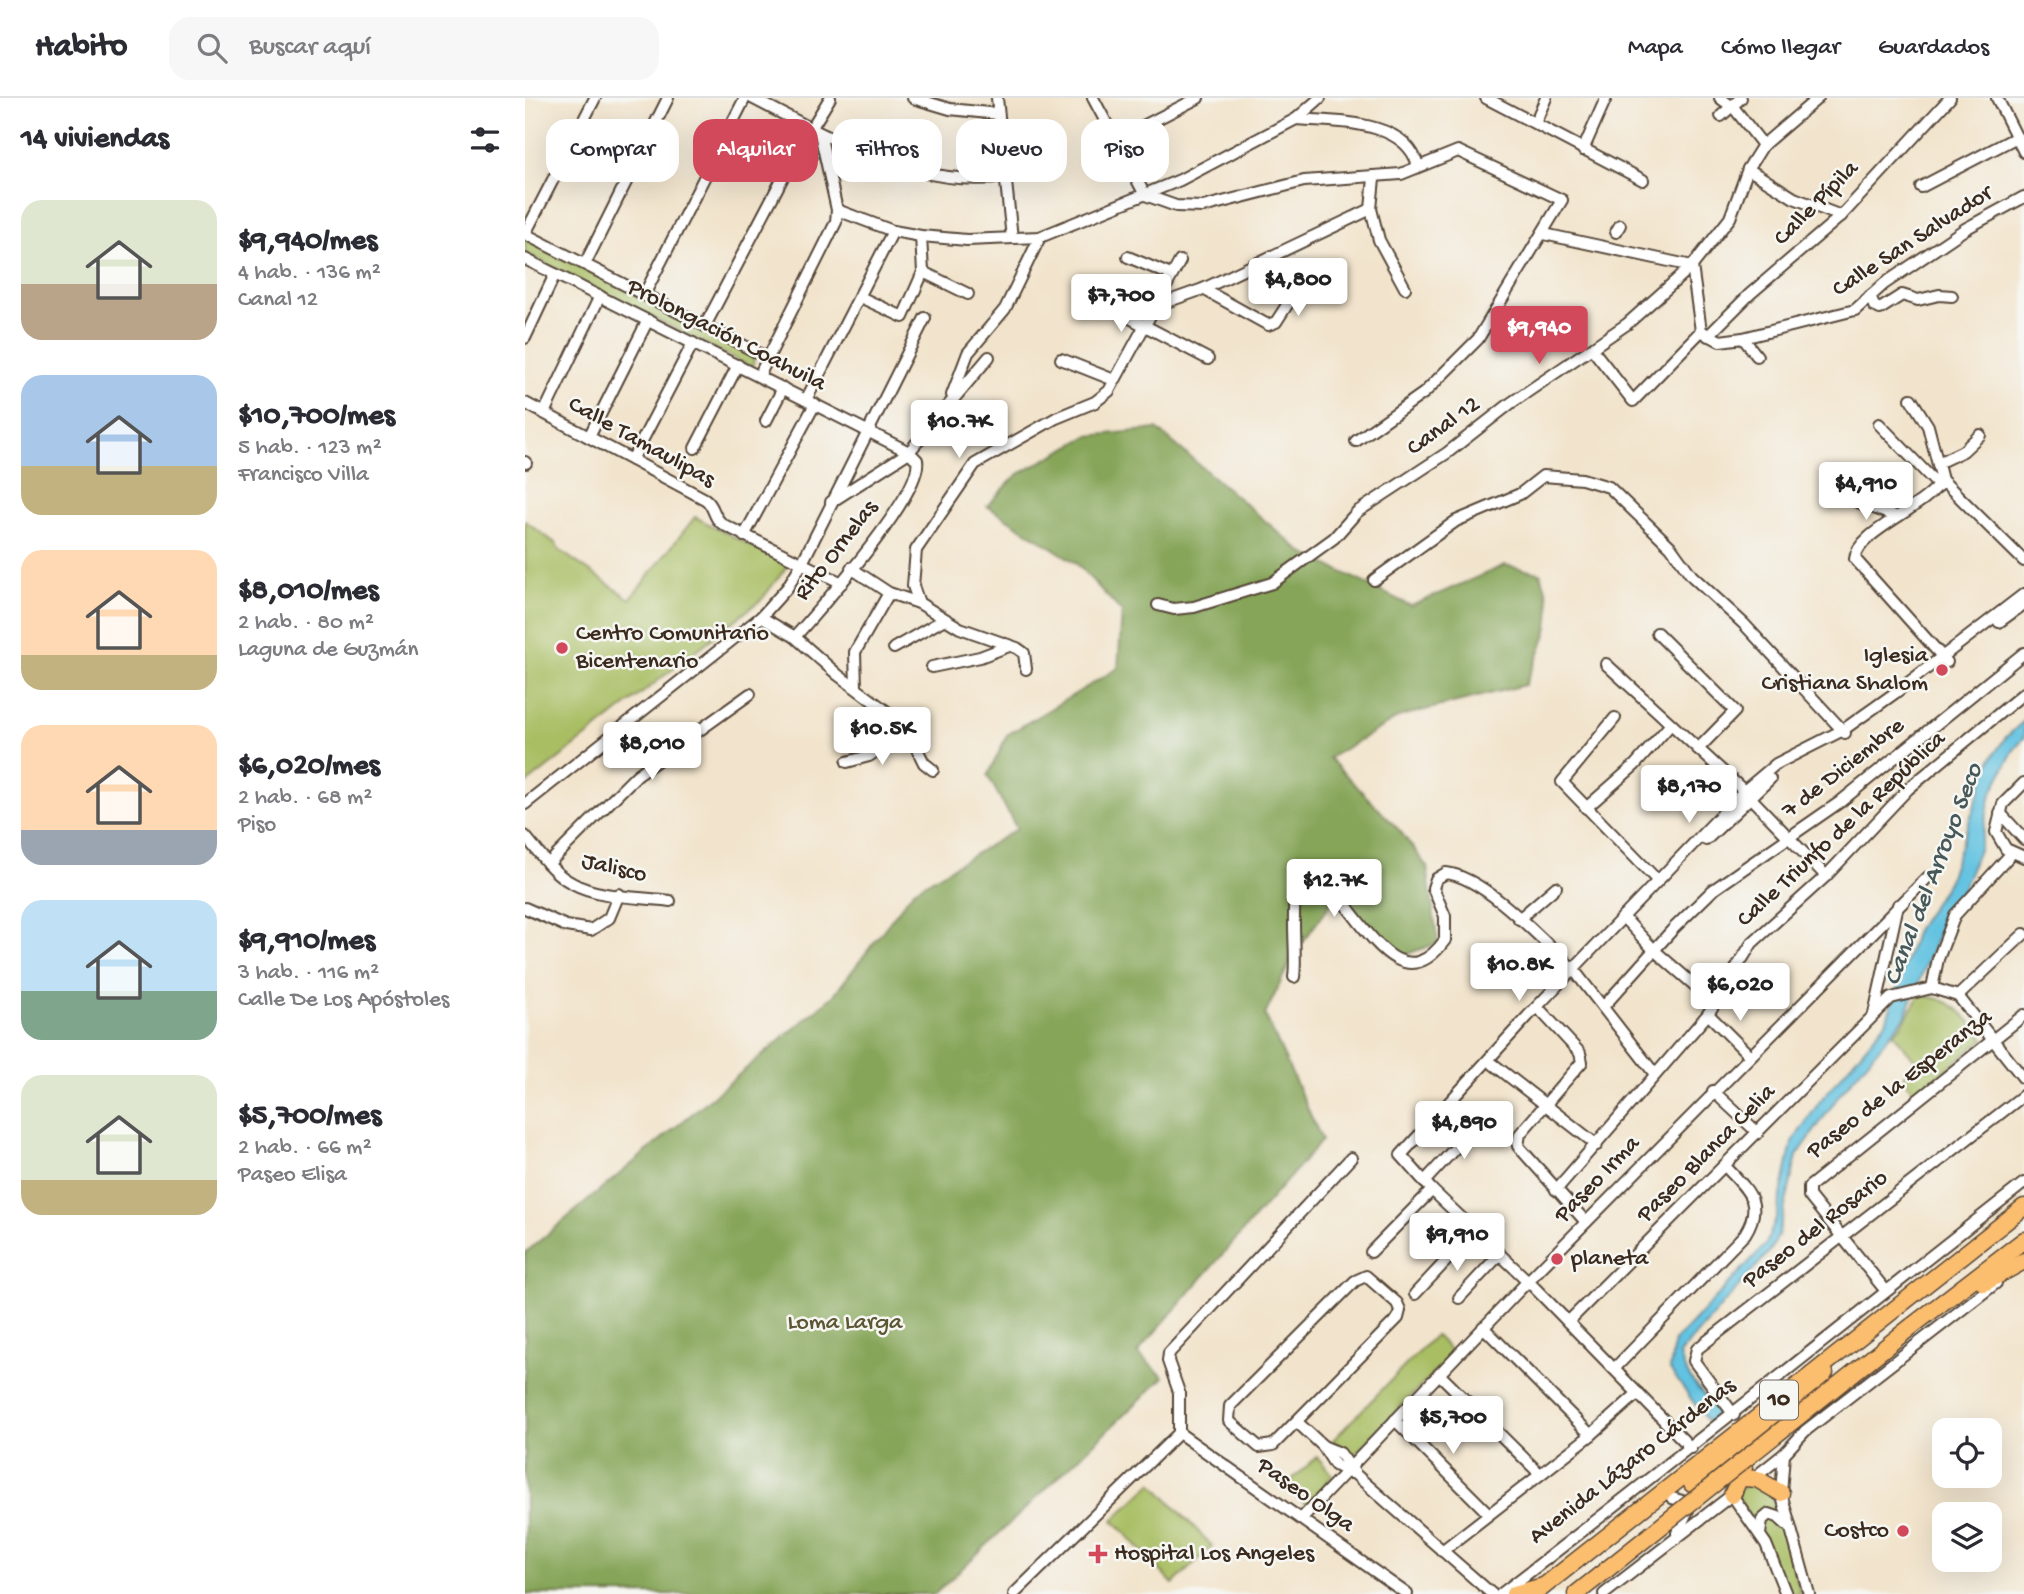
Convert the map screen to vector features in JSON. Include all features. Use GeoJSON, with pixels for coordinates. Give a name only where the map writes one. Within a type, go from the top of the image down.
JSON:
{"type":"FeatureCollection","features":[{"type":"Feature","properties":{"kind":"highway","name":"Avenida Lázaro Cárdenas"},"geometry":{"type":"LineString","coordinates":[[1540,1590],[2024,1207]]}},
{"type":"Feature","properties":{"kind":"highway","name":"10"},"geometry":{"type":"LineString","coordinates":[[1576,1594],[2024,1240]]}},
{"type":"Feature","properties":{"kind":"highway"},"geometry":{"type":"LineString","coordinates":[[1917,1322],[1938,1315],[2003,1270],[2024,1261]]}},
{"type":"Feature","properties":{"kind":"highway"},"geometry":{"type":"LineString","coordinates":[[1591,1551],[1613,1542],[1757,1436],[1792,1402],[1876,1331],[1881,1319]]}},
{"type":"Feature","properties":{"kind":"highway"},"geometry":{"type":"LineString","coordinates":[[1733,1495],[1757,1436]]}},
{"type":"Feature","properties":{"kind":"highway"},"geometry":{"type":"LineString","coordinates":[[1733,1454],[1740,1477]]}},
{"type":"Feature","properties":{"kind":"highway"},"geometry":{"type":"LineString","coordinates":[[1704,1476],[1740,1477],[1770,1483],[1781,1493]]}},
{"type":"Feature","properties":{"kind":"highway"},"geometry":{"type":"LineString","coordinates":[[1514,1594],[1540,1590]]}},
{"type":"Feature","properties":{"kind":"street"},"geometry":{"type":"LineString","coordinates":[[595,98],[525,234],[768,358]]}},
{"type":"Feature","properties":{"kind":"street"},"geometry":{"type":"LineString","coordinates":[[585,264],[668,98]]}},
{"type":"Feature","properties":{"kind":"street"},"geometry":{"type":"LineString","coordinates":[[644,295],[745,98]]}},
{"type":"Feature","properties":{"kind":"street"},"geometry":{"type":"LineString","coordinates":[[752,98],[793,119]]}},
{"type":"Feature","properties":{"kind":"street"},"geometry":{"type":"LineString","coordinates":[[818,126],[830,98]]}},
{"type":"Feature","properties":{"kind":"street"},"geometry":{"type":"LineString","coordinates":[[913,98],[950,108],[998,114]]}},
{"type":"Feature","properties":{"kind":"street"},"geometry":{"type":"LineString","coordinates":[[997,98],[999,119]]}},
{"type":"Feature","properties":{"kind":"street"},"geometry":{"type":"LineString","coordinates":[[1093,98],[1103,119]]}},
{"type":"Feature","properties":{"kind":"street"},"geometry":{"type":"LineString","coordinates":[[1157,119],[1198,98]]}},
{"type":"Feature","properties":{"kind":"street"},"geometry":{"type":"LineString","coordinates":[[837,209],[893,231],[921,236],[967,240],[1040,237],[1145,195],[1296,119],[1320,98]]}},
{"type":"Feature","properties":{"kind":"street"},"geometry":{"type":"LineString","coordinates":[[1535,123],[1546,98]]}},
{"type":"Feature","properties":{"kind":"street"},"geometry":{"type":"LineString","coordinates":[[1583,150],[1606,98]]}},
{"type":"Feature","properties":{"kind":"street"},"geometry":{"type":"LineString","coordinates":[[1720,98],[1737,103],[1763,145]]}},
{"type":"Feature","properties":{"kind":"street","name":"Canal 12"},"geometry":{"type":"LineString","coordinates":[[1158,606],[1194,607],[1272,583],[1334,538],[1357,512],[1387,494],[1511,403],[1593,350],[1656,300],[1692,266],[1730,218],[1748,169],[1763,145],[1818,98]]}},
{"type":"Feature","properties":{"kind":"street","name":"Calle Pípila"},"geometry":{"type":"LineString","coordinates":[[1593,350],[1633,401],[1705,334],[1841,216],[1950,98]]}},
{"type":"Feature","properties":{"kind":"street"},"geometry":{"type":"LineString","coordinates":[[1997,98],[2024,152]]}},
{"type":"Feature","properties":{"kind":"street"},"geometry":{"type":"LineString","coordinates":[[1490,99],[1643,180]]}},
{"type":"Feature","properties":{"kind":"street"},"geometry":{"type":"LineString","coordinates":[[1721,116],[1737,103]]}},
{"type":"Feature","properties":{"kind":"street"},"geometry":{"type":"LineString","coordinates":[[1296,119],[1348,124],[1394,135],[1411,149],[1418,166]]}},
{"type":"Feature","properties":{"kind":"street"},"geometry":{"type":"LineString","coordinates":[[818,132],[894,165],[928,176],[956,179]]}},
{"type":"Feature","properties":{"kind":"street"},"geometry":{"type":"LineString","coordinates":[[1921,187],[2017,137]]}},
{"type":"Feature","properties":{"kind":"street"},"geometry":{"type":"LineString","coordinates":[[759,376],[837,222],[837,209],[818,138]]}},
{"type":"Feature","properties":{"kind":"street"},"geometry":{"type":"LineString","coordinates":[[1138,182],[1145,195],[1176,206],[1203,207],[1304,181],[1401,174],[1458,151],[1562,200],[1544,234],[1496,307],[1488,326],[1451,368],[1424,393],[1356,441]]}},
{"type":"Feature","properties":{"kind":"street"},"geometry":{"type":"LineString","coordinates":[[1748,169],[1794,198],[1841,216]]}},
{"type":"Feature","properties":{"kind":"street"},"geometry":{"type":"LineString","coordinates":[[1374,178],[1371,208],[1379,240],[1405,288]]}},
{"type":"Feature","properties":{"kind":"street"},"geometry":{"type":"LineString","coordinates":[[705,326],[780,182]]}},
{"type":"Feature","properties":{"kind":"street"},"geometry":{"type":"LineString","coordinates":[[1006,182],[1012,238]]}},
{"type":"Feature","properties":{"kind":"street","name":"Calle San Salvador"},"geometry":{"type":"LineString","coordinates":[[1705,334],[1720,341],[1743,338],[1855,310],[1870,296],[1965,229],[2024,197]]}},
{"type":"Feature","properties":{"kind":"street"},"geometry":{"type":"LineString","coordinates":[[1158,305],[1203,289],[1371,208]]}},
{"type":"Feature","properties":{"kind":"street"},"geometry":{"type":"LineString","coordinates":[[744,536],[893,231]]}},
{"type":"Feature","properties":{"kind":"street"},"geometry":{"type":"LineString","coordinates":[[1544,234],[1692,266],[1705,334]]}},
{"type":"Feature","properties":{"kind":"street"},"geometry":{"type":"LineString","coordinates":[[860,297],[903,317],[923,272],[921,236]]}},
{"type":"Feature","properties":{"kind":"street"},"geometry":{"type":"LineString","coordinates":[[950,401],[968,353],[1005,309],[1040,237]]}},
{"type":"Feature","properties":{"kind":"street"},"geometry":{"type":"LineString","coordinates":[[1128,257],[1171,275]]}},
{"type":"Feature","properties":{"kind":"street","name":"Prolongación Coahuila"},"geometry":{"type":"LineString","coordinates":[[525,259],[909,452]]}},
{"type":"Feature","properties":{"kind":"street"},"geometry":{"type":"LineString","coordinates":[[919,603],[913,586],[916,551],[975,464],[1056,418],[1095,402],[1108,391],[1180,261]]}},
{"type":"Feature","properties":{"kind":"street"},"geometry":{"type":"LineString","coordinates":[[923,272],[968,294]]}},
{"type":"Feature","properties":{"kind":"street"},"geometry":{"type":"LineString","coordinates":[[525,338],[555,274]]}},
{"type":"Feature","properties":{"kind":"street"},"geometry":{"type":"LineString","coordinates":[[1203,289],[1268,325],[1276,322],[1296,291]]}},
{"type":"Feature","properties":{"kind":"street"},"geometry":{"type":"LineString","coordinates":[[1870,296],[1874,306],[1880,309],[1902,295],[1918,300],[1947,296]]}},
{"type":"Feature","properties":{"kind":"street"},"geometry":{"type":"LineString","coordinates":[[544,413],[600,296]]}},
{"type":"Feature","properties":{"kind":"street"},"geometry":{"type":"LineString","coordinates":[[1090,297],[1208,359]]}},
{"type":"Feature","properties":{"kind":"street"},"geometry":{"type":"LineString","coordinates":[[589,437],[648,320]]}},
{"type":"Feature","properties":{"kind":"street"},"geometry":{"type":"LineString","coordinates":[[525,804],[761,617],[787,589],[923,323]]}},
{"type":"Feature","properties":{"kind":"street"},"geometry":{"type":"LineString","coordinates":[[1743,338],[1757,356]]}},
{"type":"Feature","properties":{"kind":"street"},"geometry":{"type":"LineString","coordinates":[[632,460],[694,342]]}},
{"type":"Feature","properties":{"kind":"street"},"geometry":{"type":"LineString","coordinates":[[831,502],[909,452],[989,356]]}},
{"type":"Feature","properties":{"kind":"street"},"geometry":{"type":"LineString","coordinates":[[1061,359],[1114,380]]}},
{"type":"Feature","properties":{"kind":"street"},"geometry":{"type":"LineString","coordinates":[[695,447],[738,365]]}},
{"type":"Feature","properties":{"kind":"street"},"geometry":{"type":"LineString","coordinates":[[766,421],[783,388]]}},
{"type":"Feature","properties":{"kind":"street"},"geometry":{"type":"LineString","coordinates":[[1911,399],[1928,426],[1941,483]]}},
{"type":"Feature","properties":{"kind":"street","name":"Calle Tamaulipas"},"geometry":{"type":"LineString","coordinates":[[525,403],[708,501],[716,519],[744,536],[842,583]]}},
{"type":"Feature","properties":{"kind":"street"},"geometry":{"type":"LineString","coordinates":[[1879,424],[2024,561]]}},
{"type":"Feature","properties":{"kind":"street"},"geometry":{"type":"LineString","coordinates":[[1938,463],[1963,451],[1980,435]]}},
{"type":"Feature","properties":{"kind":"street","name":"Rito Ornelas"},"geometry":{"type":"LineString","coordinates":[[795,637],[881,533],[915,478],[918,463],[909,452]]}},
{"type":"Feature","properties":{"kind":"street"},"geometry":{"type":"LineString","coordinates":[[1374,580],[1456,521],[1520,494],[1543,476],[1582,479],[1609,487],[1671,547],[1692,576],[1744,624],[1845,732]]}},
{"type":"Feature","properties":{"kind":"street"},"geometry":{"type":"LineString","coordinates":[[1941,483],[1924,502],[1895,516],[1856,553],[1855,558],[1945,659]]}},
{"type":"Feature","properties":{"kind":"street"},"geometry":{"type":"LineString","coordinates":[[1847,498],[1895,516]]}},
{"type":"Feature","properties":{"kind":"street"},"geometry":{"type":"LineString","coordinates":[[851,568],[889,593],[919,603],[943,620],[1024,653],[1026,669]]}},
{"type":"Feature","properties":{"kind":"street"},"geometry":{"type":"LineString","coordinates":[[856,687],[855,652],[889,593]]}},
{"type":"Feature","properties":{"kind":"street"},"geometry":{"type":"LineString","coordinates":[[1945,659],[2024,594]]}},
{"type":"Feature","properties":{"kind":"street"},"geometry":{"type":"LineString","coordinates":[[1403,1158],[1575,971],[1776,764],[1845,732],[2024,604]]}},
{"type":"Feature","properties":{"kind":"street"},"geometry":{"type":"LineString","coordinates":[[761,617],[795,637],[838,675],[909,729],[925,763],[933,770]]}},
{"type":"Feature","properties":{"kind":"street"},"geometry":{"type":"LineString","coordinates":[[894,648],[943,620]]}},
{"type":"Feature","properties":{"kind":"street"},"geometry":{"type":"LineString","coordinates":[[1657,633],[1735,711],[1698,748]]}},
{"type":"Feature","properties":{"kind":"street"},"geometry":{"type":"LineString","coordinates":[[932,667],[980,657],[1009,646]]}},
{"type":"Feature","properties":{"kind":"street","name":"7 de Diciembre"},"geometry":{"type":"LineString","coordinates":[[1603,1007],[1692,909],[1713,890],[1764,852],[1840,802],[2024,653]]}},
{"type":"Feature","properties":{"kind":"street"},"geometry":{"type":"LineString","coordinates":[[1606,664],[1747,794],[1826,876]]}},
{"type":"Feature","properties":{"kind":"street","name":"Calle Triunfo de la República"},"geometry":{"type":"LineString","coordinates":[[1556,1191],[1597,1145],[1654,1073],[1709,1014],[1752,943],[1826,876],[1908,789],[2024,693]]}},
{"type":"Feature","properties":{"kind":"street"},"geometry":{"type":"LineString","coordinates":[[548,864],[636,775],[750,694]]}},
{"type":"Feature","properties":{"kind":"street"},"geometry":{"type":"LineString","coordinates":[[1615,718],[1562,782],[1657,880]]}},
{"type":"Feature","properties":{"kind":"street"},"geometry":{"type":"LineString","coordinates":[[1586,808],[1635,765],[1671,724]]}},
{"type":"Feature","properties":{"kind":"street"},"geometry":{"type":"LineString","coordinates":[[847,762],[869,756],[909,729]]}},
{"type":"Feature","properties":{"kind":"street"},"geometry":{"type":"LineString","coordinates":[[2024,783],[2008,796],[2000,813],[1996,832],[1999,841],[2012,853],[2024,857]]}},
{"type":"Feature","properties":{"kind":"street"},"geometry":{"type":"LineString","coordinates":[[1625,919],[1657,880],[1747,794]]}},
{"type":"Feature","properties":{"kind":"street"},"geometry":{"type":"LineString","coordinates":[[2000,813],[2024,839]]}},
{"type":"Feature","properties":{"kind":"street","name":"Jalisco"},"geometry":{"type":"LineString","coordinates":[[525,836],[548,864],[572,883],[619,894],[670,901]]}},
{"type":"Feature","properties":{"kind":"street"},"geometry":{"type":"LineString","coordinates":[[2012,853],[1955,915],[1928,988],[1958,996],[2024,1079]]}},
{"type":"Feature","properties":{"kind":"street"},"geometry":{"type":"LineString","coordinates":[[1294,977],[1295,899],[1299,878],[1305,871],[1313,873],[1327,884],[1389,954],[1410,962],[1430,959],[1445,940],[1445,916],[1434,895],[1433,883],[1446,873],[1453,874],[1488,894],[1575,971],[1654,1073]]}},
{"type":"Feature","properties":{"kind":"street","name":"Paseo Irma"},"geometry":{"type":"LineString","coordinates":[[1301,1519],[1351,1471],[1483,1327],[1713,1091],[1928,877]]}},
{"type":"Feature","properties":{"kind":"street"},"geometry":{"type":"LineString","coordinates":[[1519,919],[1556,887]]}},
{"type":"Feature","properties":{"kind":"street"},"geometry":{"type":"LineString","coordinates":[[525,908],[566,926],[591,930],[609,918],[619,894]]}},
{"type":"Feature","properties":{"kind":"street"},"geometry":{"type":"LineString","coordinates":[[1874,1014],[1899,904]]}},
{"type":"Feature","properties":{"kind":"street"},"geometry":{"type":"LineString","coordinates":[[1625,919],[1654,951],[1715,1003]]}},
{"type":"Feature","properties":{"kind":"street"},"geometry":{"type":"LineString","coordinates":[[1958,996],[2024,934]]}},
{"type":"Feature","properties":{"kind":"street"},"geometry":{"type":"LineString","coordinates":[[1403,1158],[1542,1013],[1575,971]]}},
{"type":"Feature","properties":{"kind":"street","name":"Paseo Blanca Celia"},"geometry":{"type":"LineString","coordinates":[[1569,1322],[1758,1133],[1883,1003],[1928,988]]}},
{"type":"Feature","properties":{"kind":"street"},"geometry":{"type":"LineString","coordinates":[[1542,1013],[1580,1053],[1583,1062],[1521,1134],[1518,1146],[1586,1222]]}},
{"type":"Feature","properties":{"kind":"street"},"geometry":{"type":"LineString","coordinates":[[1709,1014],[1749,1055]]}},
{"type":"Feature","properties":{"kind":"street","name":"Paseo de la Esperanza"},"geometry":{"type":"LineString","coordinates":[[1886,1291],[1809,1196],[1812,1182],[2024,1015]]}},
{"type":"Feature","properties":{"kind":"street"},"geometry":{"type":"LineString","coordinates":[[1493,1064],[1597,1145]]}},
{"type":"Feature","properties":{"kind":"street"},"geometry":{"type":"LineString","coordinates":[[1713,1091],[1758,1133]]}},
{"type":"Feature","properties":{"kind":"street","name":"Paseo del Rosario"},"geometry":{"type":"LineString","coordinates":[[1734,1415],[1694,1361],[1697,1349],[2024,1095]]}},
{"type":"Feature","properties":{"kind":"street"},"geometry":{"type":"LineString","coordinates":[[1371,1252],[1482,1119]]}},
{"type":"Feature","properties":{"kind":"street"},"geometry":{"type":"LineString","coordinates":[[1014,1594],[1179,1433],[1179,1392],[1168,1361],[1171,1350],[1351,1158]]}},
{"type":"Feature","properties":{"kind":"street"},"geometry":{"type":"LineString","coordinates":[[1403,1158],[1428,1186],[1615,1368],[1691,1448]]}},
{"type":"Feature","properties":{"kind":"street"},"geometry":{"type":"LineString","coordinates":[[1615,1368],[1745,1234],[1752,1223],[1752,1198],[1725,1166]]}},
{"type":"Feature","properties":{"kind":"street","name":"Avenida Lázaro Cárdenas"},"geometry":{"type":"LineString","coordinates":[[1501,1594],[1734,1415],[1779,1375],[2024,1183]]}},
{"type":"Feature","properties":{"kind":"street"},"geometry":{"type":"LineString","coordinates":[[1415,1294],[1475,1230]]}},
{"type":"Feature","properties":{"kind":"street"},"geometry":{"type":"LineString","coordinates":[[1459,1298],[1500,1254]]}},
{"type":"Feature","properties":{"kind":"street"},"geometry":{"type":"LineString","coordinates":[[1604,1594],[1733,1495],[1740,1477],[1784,1454],[1805,1431],[2024,1261]]}},
{"type":"Feature","properties":{"kind":"street"},"geometry":{"type":"LineString","coordinates":[[1369,1276],[1397,1303],[1400,1313],[1297,1422],[1265,1449],[1256,1446],[1231,1423],[1227,1414],[1233,1402],[1355,1281],[1369,1276]]}},
{"type":"Feature","properties":{"kind":"street"},"geometry":{"type":"LineString","coordinates":[[1483,1327],[1591,1435]]}},
{"type":"Feature","properties":{"kind":"street"},"geometry":{"type":"LineString","coordinates":[[1439,1374],[1540,1474]]}},
{"type":"Feature","properties":{"kind":"street"},"geometry":{"type":"LineString","coordinates":[[1442,1551],[1591,1435],[1638,1393]]}},
{"type":"Feature","properties":{"kind":"street"},"geometry":{"type":"LineString","coordinates":[[1792,1402],[1789,1423],[1805,1431]]}},
{"type":"Feature","properties":{"kind":"street"},"geometry":{"type":"LineString","coordinates":[[1395,1420],[1489,1514]]}},
{"type":"Feature","properties":{"kind":"street"},"geometry":{"type":"LineString","coordinates":[[1297,1422],[1323,1447],[1340,1453],[1351,1471],[1492,1594]]}},
{"type":"Feature","properties":{"kind":"street","name":"Paseo Olga"},"geometry":{"type":"LineString","coordinates":[[1179,1433],[1407,1594]]}},
{"type":"Feature","properties":{"kind":"street"},"geometry":{"type":"LineString","coordinates":[[1784,1454],[1781,1493],[1809,1594]]}},
{"type":"Feature","properties":{"kind":"street"},"geometry":{"type":"LineString","coordinates":[[1733,1495],[1760,1534],[1786,1594]]}},
{"type":"Feature","properties":{"kind":"street"},"geometry":{"type":"LineString","coordinates":[[1666,1546],[1688,1514],[1685,1503],[1672,1499]]}},
{"type":"Feature","properties":{"kind":"street"},"geometry":{"type":"LineString","coordinates":[[1760,1534],[1762,1520],[1769,1514],[1778,1517],[1790,1528]]}},
{"type":"Feature","properties":{"kind":"green space"},"geometry":{"type":"Polygon","coordinates":[[[525,233],[754,354],[753,368],[525,253],[525,233]]]}},
{"type":"Feature","properties":{"kind":"green space","name":"Loma Larga"},"geometry":{"type":"Polygon","coordinates":[[[1157,429],[1303,553],[1411,606],[1505,565],[1540,573],[1549,604],[1549,617],[1543,643],[1525,685],[1401,716],[1329,758],[1400,831],[1427,867],[1438,943],[1398,957],[1334,899],[1293,956],[1265,1015],[1322,1140],[1137,1353],[1164,1377],[935,1594],[525,1594],[525,1253],[833,996],[914,890],[1017,829],[988,776],[1007,735],[1118,668],[1122,612],[1076,563],[987,506],[1017,475],[1088,436],[1157,429]]]}},
{"type":"Feature","properties":{"kind":"green space"},"geometry":{"type":"Polygon","coordinates":[[[695,517],[788,565],[762,599],[525,785],[525,521],[555,543],[559,550],[630,599],[695,517]]]}},
{"type":"Feature","properties":{"kind":"green space"},"geometry":{"type":"Polygon","coordinates":[[[1919,996],[1940,999],[1957,1008],[1984,1039],[1915,1094],[1903,1078],[1916,1061],[1893,1033],[1902,1025],[1919,996]]]}},
{"type":"Feature","properties":{"kind":"green space"},"geometry":{"type":"Polygon","coordinates":[[[1435,1335],[1453,1353],[1351,1458],[1333,1440],[1435,1335]]]}},
{"type":"Feature","properties":{"kind":"green space"},"geometry":{"type":"Polygon","coordinates":[[[1317,1457],[1333,1475],[1307,1505],[1287,1484],[1317,1457]]]}},
{"type":"Feature","properties":{"kind":"green space"},"geometry":{"type":"Polygon","coordinates":[[[1761,1474],[1766,1476],[1801,1594],[1788,1594],[1736,1493],[1761,1474]]]}},
{"type":"Feature","properties":{"kind":"green space"},"geometry":{"type":"Polygon","coordinates":[[[1152,1483],[1212,1546],[1173,1584],[1113,1520],[1152,1483]]]}},
{"type":"Feature","properties":{"kind":"water"},"geometry":{"type":"Polygon","coordinates":[[[2024,721],[2024,738],[2013,751],[1991,794],[1979,850],[1957,903],[1940,929],[1905,1017],[1840,1094],[1797,1156],[1778,1236],[1771,1250],[1680,1353],[1681,1361],[1690,1377],[1721,1413],[1708,1422],[1670,1370],[1674,1342],[1766,1244],[1776,1218],[1792,1143],[1820,1101],[1886,1022],[1916,930],[1948,882],[1991,759],[2006,737],[2024,721]]]}},
{"type":"Feature","properties":{"kind":"place","name":"Centro Comunitario Bicentenario"},"geometry":{"type":"Point","coordinates":[562,648]}},
{"type":"Feature","properties":{"kind":"place","name":"Iglesia Cristiana Shalom"},"geometry":{"type":"Point","coordinates":[1942,670]}},
{"type":"Feature","properties":{"kind":"place","name":"planeta"},"geometry":{"type":"Point","coordinates":[1557,1259]}},
{"type":"Feature","properties":{"kind":"place","name":"Costco"},"geometry":{"type":"Point","coordinates":[1903,1531]}},
{"type":"Feature","properties":{"kind":"place","name":"Hospital Los Angeles"},"geometry":{"type":"Point","coordinates":[1098,1554]}},
{"type":"Feature","properties":{"kind":"water label","name":"Canal del Arroyo Seco"},"geometry":{"type":"Point","coordinates":[1935,875]}}]}
